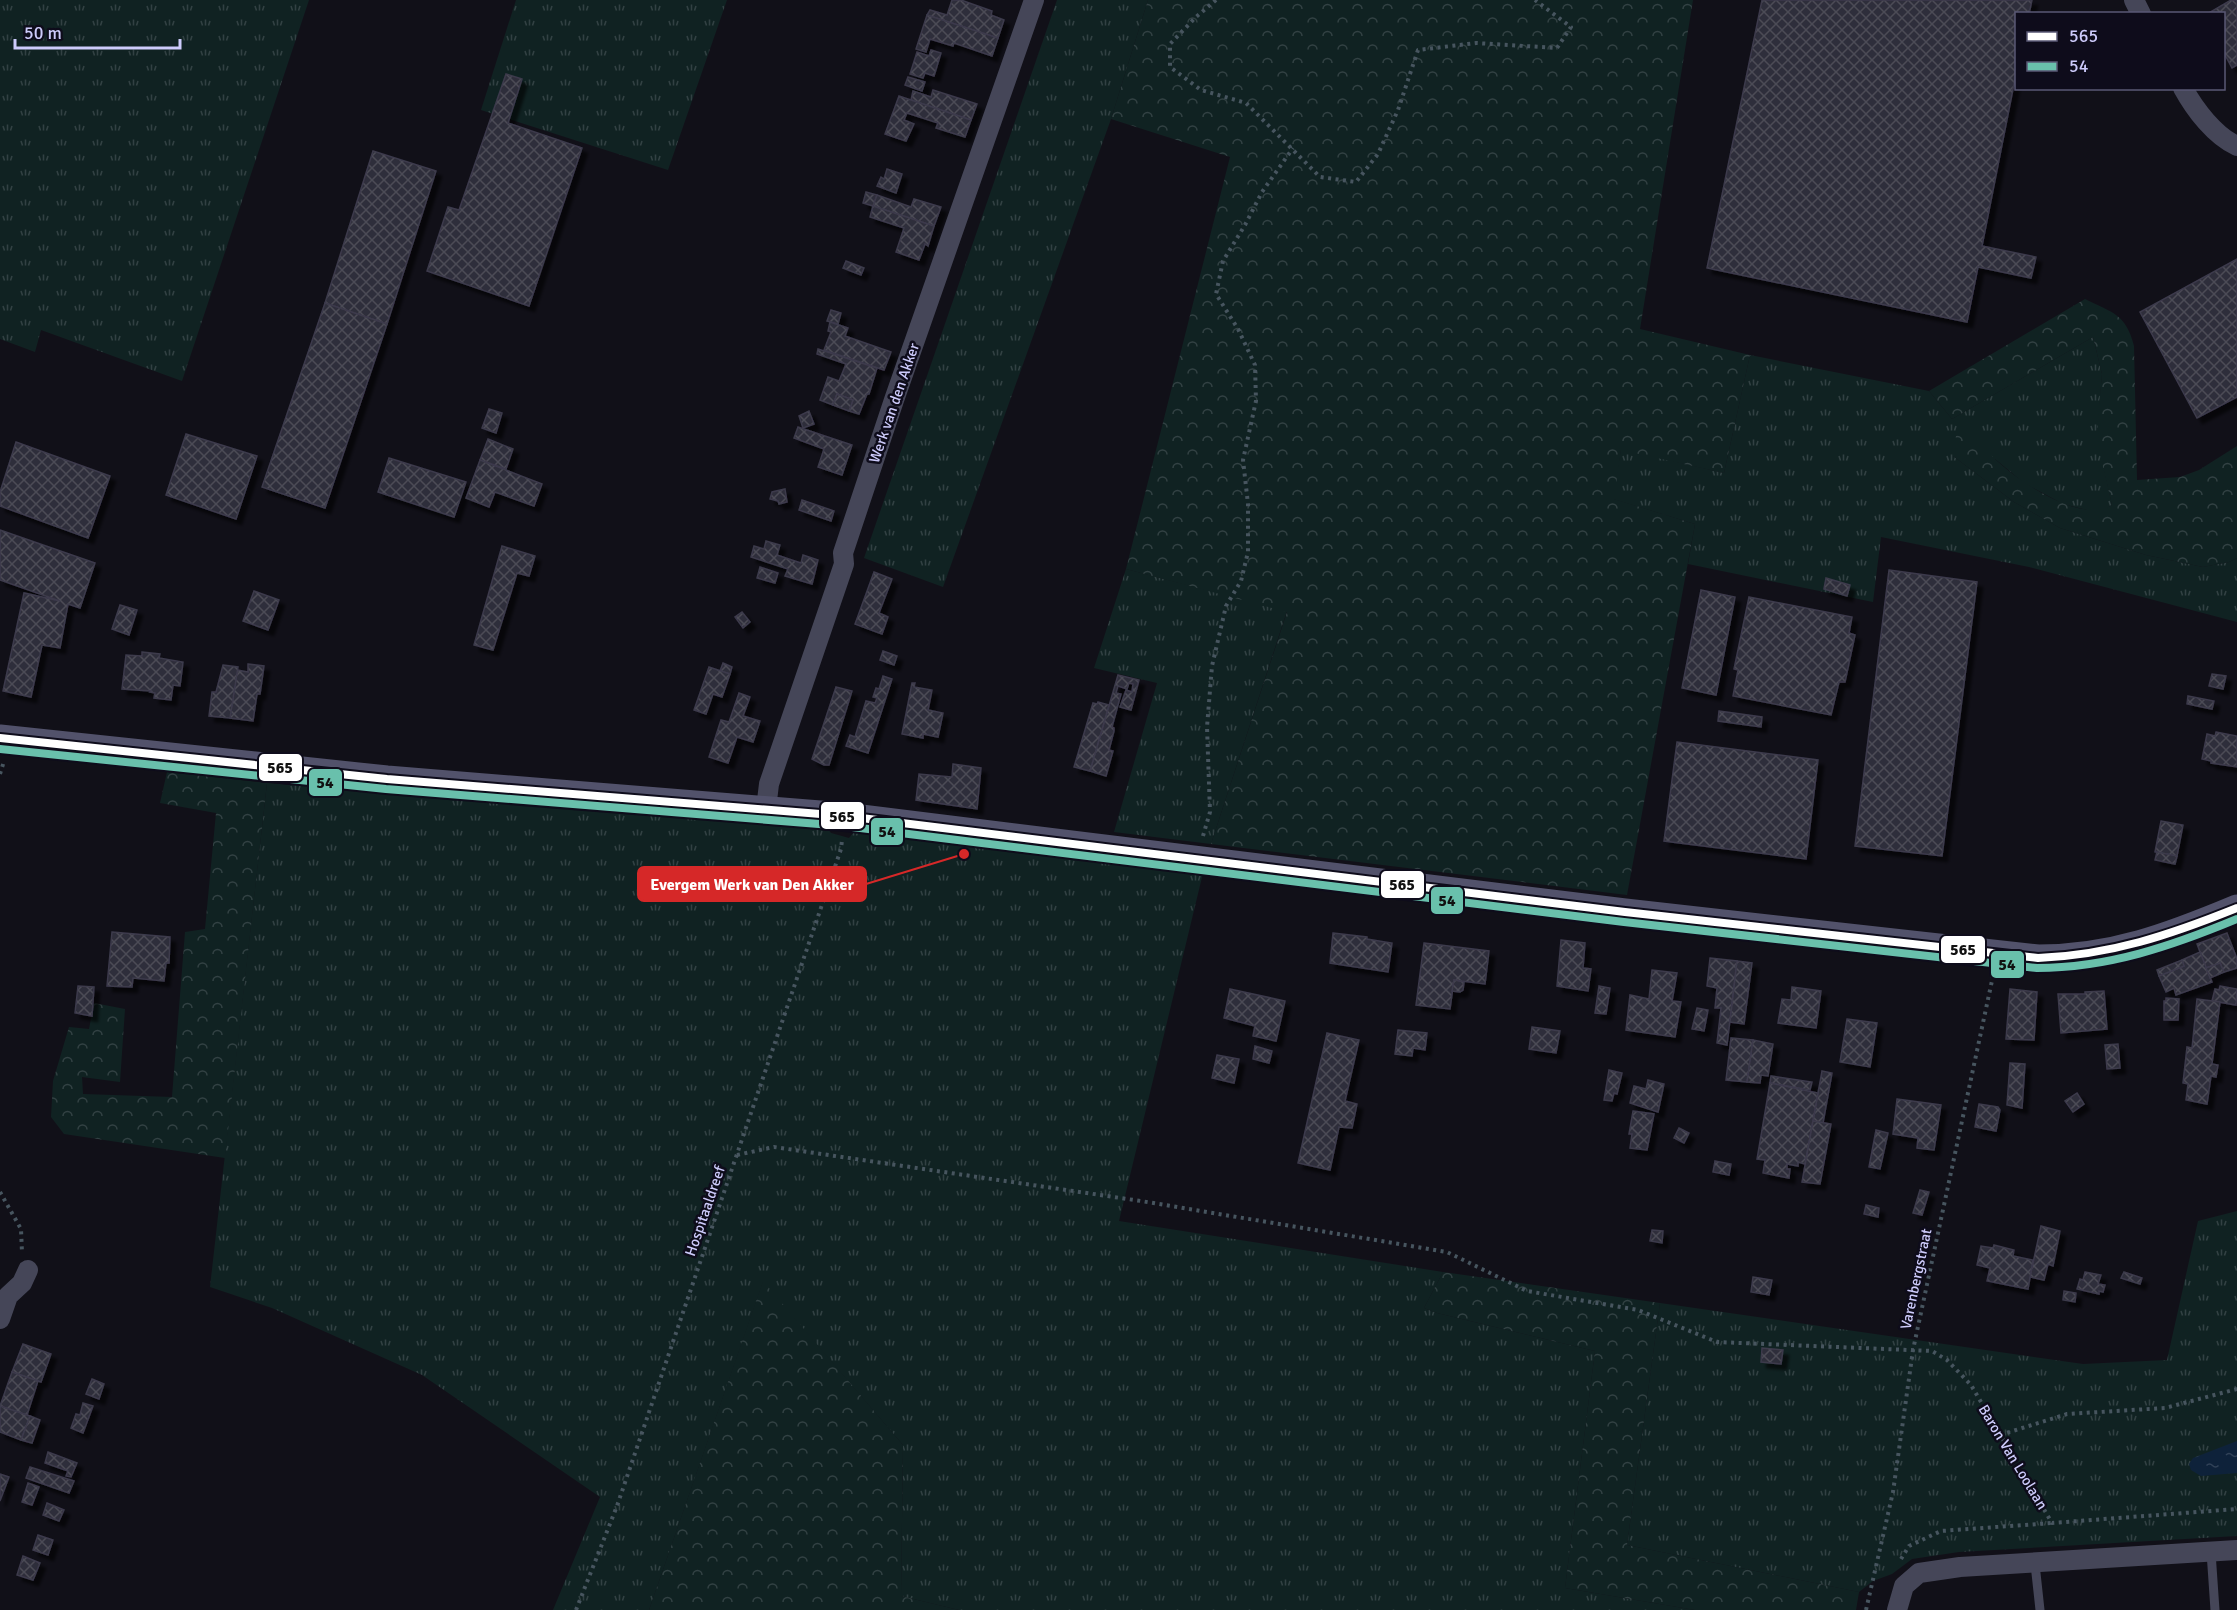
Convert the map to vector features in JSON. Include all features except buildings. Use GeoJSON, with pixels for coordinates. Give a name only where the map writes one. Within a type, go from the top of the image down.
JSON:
{"type":"FeatureCollection","features":[{"type":"Feature","properties":{"kind":"main road"},"geometry":{"type":"LineString","coordinates":[[0,738],[363,777],[845,816],[1614,911],[2038,958],[2073,958],[2142,945],[2237,908]]}},
{"type":"Feature","properties":{"kind":"street","name":"Werk van den Akker"},"geometry":{"type":"LineString","coordinates":[[765,809],[769,784],[844,564],[843,553],[1034,0]]}},
{"type":"Feature","properties":{"kind":"street"},"geometry":{"type":"LineString","coordinates":[[2184,90],[2192,103],[2226,141],[2237,146]]}},
{"type":"Feature","properties":{"kind":"street"},"geometry":{"type":"LineString","coordinates":[[0,1319],[8,1296],[22,1283],[28,1270]]}},
{"type":"Feature","properties":{"kind":"street"},"geometry":{"type":"LineString","coordinates":[[1897,1610],[1904,1586],[1919,1573],[1960,1567],[2237,1550]]}},
{"type":"Feature","properties":{"kind":"lane"},"geometry":{"type":"LineString","coordinates":[[2211,1552],[2215,1610]]}},
{"type":"Feature","properties":{"kind":"lane"},"geometry":{"type":"LineString","coordinates":[[2035,1564],[2040,1610]]}},
{"type":"Feature","properties":{"kind":"path"},"geometry":{"type":"LineString","coordinates":[[1216,0],[1170,44],[1170,67],[1201,90],[1246,103],[1320,177],[1356,182],[1378,154],[1398,110],[1418,50],[1476,43],[1557,48],[1571,27],[1535,0]]}},
{"type":"Feature","properties":{"kind":"path"},"geometry":{"type":"LineString","coordinates":[[1195,860],[1210,813],[1207,728],[1212,666],[1226,606],[1241,580],[1248,552],[1248,504],[1243,460],[1256,401],[1256,365],[1238,329],[1216,294],[1223,261],[1262,192],[1293,148]]}},
{"type":"Feature","properties":{"kind":"path","name":"Hospitaaldreef"},"geometry":{"type":"LineString","coordinates":[[576,1610],[617,1506],[841,849],[845,816]]}},
{"type":"Feature","properties":{"kind":"path","name":"Varenbergstraat"},"geometry":{"type":"LineString","coordinates":[[1866,1610],[1893,1492],[1913,1350],[1995,970],[1996,954]]}},
{"type":"Feature","properties":{"kind":"path","name":"Baron Van Loolaan"},"geometry":{"type":"LineString","coordinates":[[737,1155],[774,1147],[1140,1201],[1447,1252],[1527,1291],[1638,1310],[1717,1342],[1932,1351],[1947,1360],[1971,1385],[2052,1523],[2237,1509]]}},
{"type":"Feature","properties":{"kind":"path"},"geometry":{"type":"LineString","coordinates":[[0,1192],[21,1229],[22,1259],[28,1270]]}},
{"type":"Feature","properties":{"kind":"path"},"geometry":{"type":"LineString","coordinates":[[2000,1435],[2067,1414],[2165,1408],[2237,1389]]}},
{"type":"Feature","properties":{"kind":"path"},"geometry":{"type":"LineString","coordinates":[[1904,1586],[1892,1574],[1909,1546],[1941,1531],[2052,1523]]}},
{"type":"Feature","properties":{"kind":"green space"},"geometry":{"type":"Polygon","coordinates":[[[0,0],[309,0],[182,381],[41,330],[35,352],[0,339],[0,0]]]}},
{"type":"Feature","properties":{"kind":"green space"},"geometry":{"type":"Polygon","coordinates":[[[516,0],[727,0],[668,170],[481,110],[516,0]]]}},
{"type":"Feature","properties":{"kind":"green space"},"geometry":{"type":"Polygon","coordinates":[[[1057,0],[1148,0],[1111,119],[943,587],[864,558],[1057,0]]]}},
{"type":"Feature","properties":{"kind":"green space"},"geometry":{"type":"Polygon","coordinates":[[[1148,0],[1693,0],[1640,329],[1750,355],[1724,473],[1621,450],[1614,499],[1695,524],[1627,895],[1211,844],[1287,612],[1126,569],[1230,157],[1111,119],[1148,0]]]}},
{"type":"Feature","properties":{"kind":"green space"},"geometry":{"type":"Polygon","coordinates":[[[2085,299],[2117,316],[2131,335],[2134,346],[2137,480],[2180,477],[2199,470],[2237,446],[2237,558],[2229,562],[2203,567],[2146,555],[2060,528],[2014,502],[1953,456],[1956,436],[1969,431],[2004,467],[2050,497],[2067,505],[2084,509],[2099,510],[2112,505],[2096,437],[2102,374],[2093,337],[1952,419],[1929,391],[2085,299]]]}},
{"type":"Feature","properties":{"kind":"green space"},"geometry":{"type":"Polygon","coordinates":[[[2093,337],[2102,374],[2097,437],[2112,505],[2104,510],[2087,510],[2063,504],[2024,483],[1995,459],[1953,456],[2014,502],[2060,528],[2146,555],[2203,567],[2229,562],[2237,558],[2237,622],[2029,567],[1881,537],[1873,602],[1688,564],[1695,524],[1613,499],[1621,449],[1724,473],[1750,355],[1929,391],[1952,419],[2093,337]]]}},
{"type":"Feature","properties":{"kind":"green space"},"geometry":{"type":"Polygon","coordinates":[[[1126,569],[1287,611],[1211,844],[1114,832],[1157,683],[1094,668],[1126,569]]]}},
{"type":"Feature","properties":{"kind":"green space"},"geometry":{"type":"Polygon","coordinates":[[[167,772],[267,783],[225,1158],[64,1134],[51,1117],[53,1081],[69,1027],[89,1029],[94,1003],[125,1009],[120,1082],[82,1077],[83,1094],[172,1097],[185,932],[205,929],[216,813],[160,803],[167,772]]]}},
{"type":"Feature","properties":{"kind":"green space"},"geometry":{"type":"Polygon","coordinates":[[[267,783],[827,828],[831,833],[849,838],[854,832],[1203,873],[1119,1221],[1443,1272],[1424,1308],[1595,1351],[1565,1588],[1695,1610],[959,1610],[901,1596],[903,1445],[763,1282],[649,1610],[553,1610],[600,1497],[422,1375],[272,1308],[210,1287],[267,783]]]}},
{"type":"Feature","properties":{"kind":"green space"},"geometry":{"type":"Polygon","coordinates":[[[2237,1211],[2237,1536],[1959,1552],[1912,1559],[1892,1574],[1873,1581],[1859,1592],[1627,1545],[1660,1303],[2083,1364],[2167,1360],[2198,1221],[2237,1211]]]}},
{"type":"Feature","properties":{"kind":"green space"},"geometry":{"type":"Polygon","coordinates":[[[1443,1272],[1660,1303],[1627,1545],[1859,1592],[1856,1610],[1695,1610],[1565,1588],[1595,1351],[1424,1308],[1443,1272]]]}},
{"type":"Feature","properties":{"kind":"green space"},"geometry":{"type":"Polygon","coordinates":[[[763,1281],[903,1445],[901,1596],[959,1610],[649,1610],[763,1281]]]}},
{"type":"Feature","properties":{"kind":"water"},"geometry":{"type":"Polygon","coordinates":[[[2237,1441],[2237,1473],[2201,1476],[2191,1470],[2189,1464],[2193,1458],[2237,1441]]]}},
{"type":"Feature","properties":{"kind":"transit line","name":"565"},"geometry":{"type":"LineString","coordinates":[[0,738],[387,779],[845,816],[1625,912],[2038,958],[2090,953],[2140,942],[2237,908]]}},
{"type":"Feature","properties":{"kind":"transit line","name":"54"},"geometry":{"type":"LineString","coordinates":[[0,749],[386,789],[844,826],[1624,922],[2037,968],[2089,964],[2139,954],[2237,919]]}},
{"type":"Feature","properties":{"kind":"place","name":"Evergem Werk van Den Akker"},"geometry":{"type":"Point","coordinates":[964,854]}}]}
